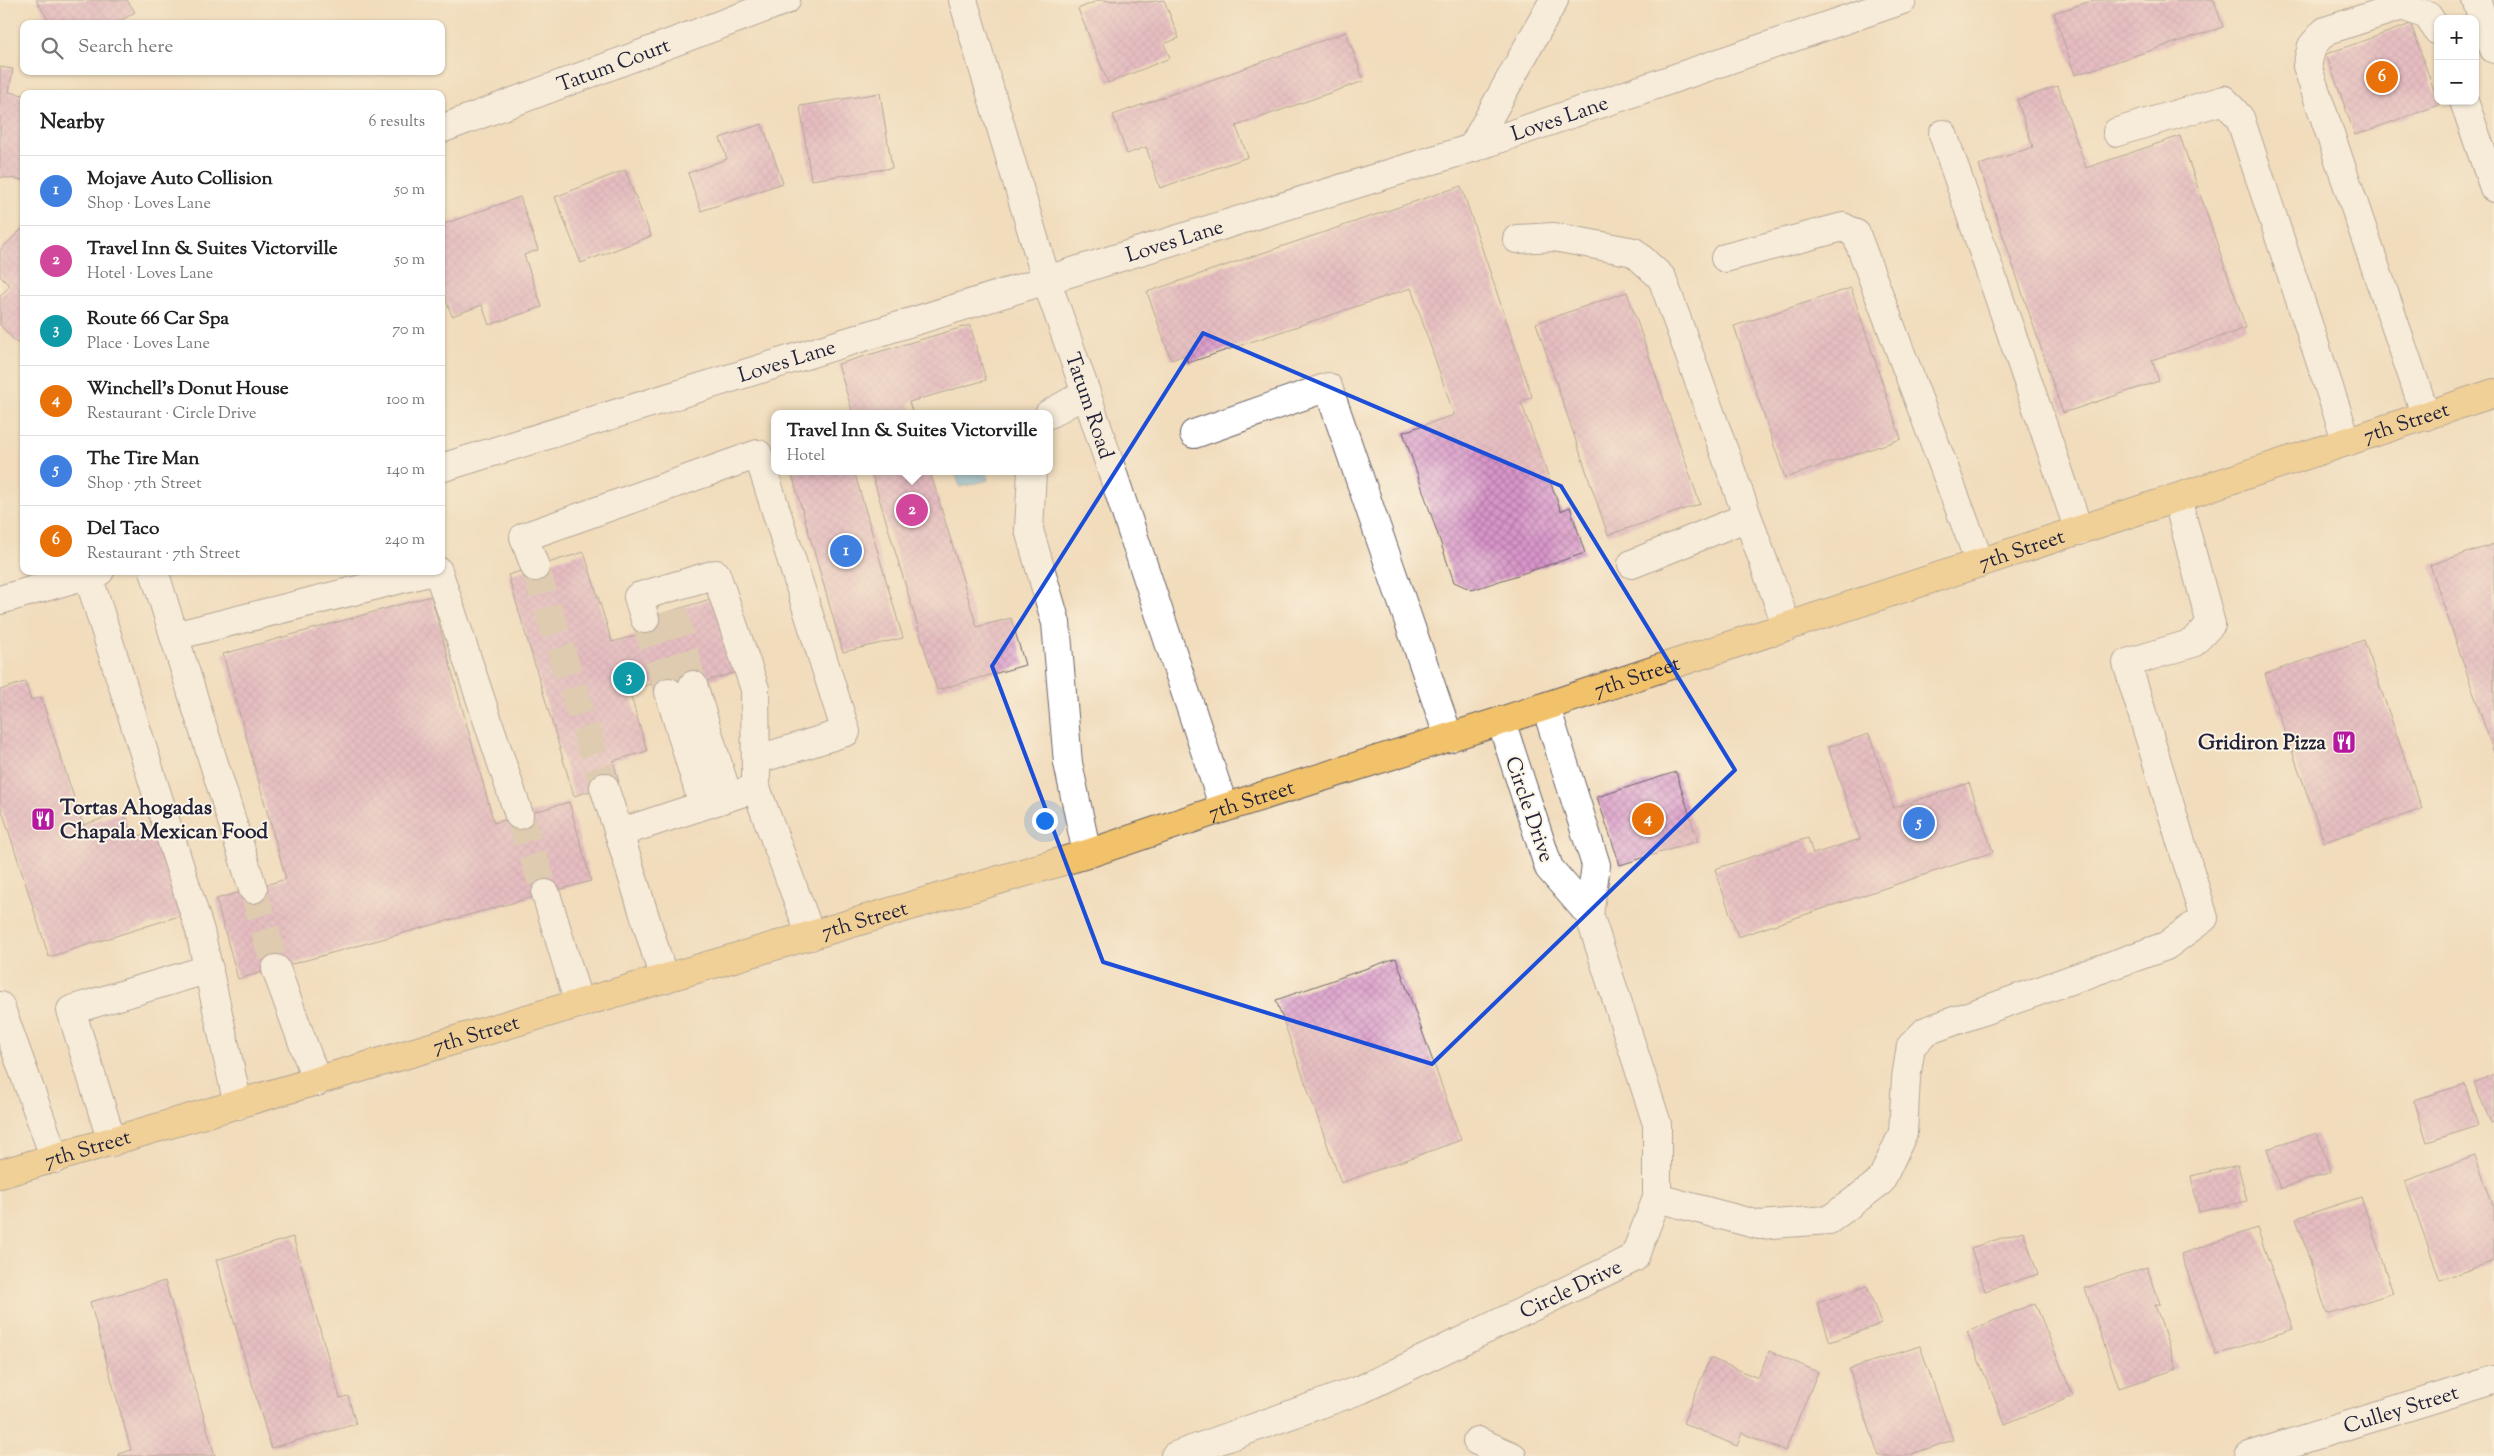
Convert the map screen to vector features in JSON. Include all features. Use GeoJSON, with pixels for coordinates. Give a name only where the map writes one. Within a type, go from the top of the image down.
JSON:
{"type":"FeatureCollection","features":[{"type":"Feature","properties":{"kind":"main road","name":"7th Street"},"geometry":{"type":"LineString","coordinates":[[0,1174],[1087,854],[1224,808],[1501,721],[2494,393]]}},
{"type":"Feature","properties":{"kind":"street","name":"Tatum Court"},"geometry":{"type":"LineString","coordinates":[[445,128],[786,0]]}},
{"type":"Feature","properties":{"kind":"street","name":"Tatum Road"},"geometry":{"type":"LineString","coordinates":[[963,0],[1047,282],[1086,393],[1224,808]]}},
{"type":"Feature","properties":{"kind":"street"},"geometry":{"type":"LineString","coordinates":[[1472,148],[1554,0]]}},
{"type":"Feature","properties":{"kind":"street","name":"Loves Lane"},"geometry":{"type":"LineString","coordinates":[[445,467],[1047,282],[1472,148],[1902,0]]}},
{"type":"Feature","properties":{"kind":"street"},"geometry":{"type":"LineString","coordinates":[[2476,0],[2494,49]]}},
{"type":"Feature","properties":{"kind":"street"},"geometry":{"type":"LineString","coordinates":[[2426,416],[2307,66],[2312,46],[2325,31],[2402,6],[2427,14],[2434,24]]}},
{"type":"Feature","properties":{"kind":"street"},"geometry":{"type":"LineString","coordinates":[[2117,132],[2224,100],[2240,118],[2347,442]]}},
{"type":"Feature","properties":{"kind":"street"},"geometry":{"type":"LineString","coordinates":[[2465,105],[2494,188]]}},
{"type":"Feature","properties":{"kind":"street"},"geometry":{"type":"LineString","coordinates":[[1943,134],[2079,531]]}},
{"type":"Feature","properties":{"kind":"street"},"geometry":{"type":"LineString","coordinates":[[1725,258],[1843,228],[1856,234],[1980,563]]}},
{"type":"Feature","properties":{"kind":"street"},"geometry":{"type":"LineString","coordinates":[[1517,239],[1554,237],[1634,252],[1662,278],[1786,627]]}},
{"type":"Feature","properties":{"kind":"street"},"geometry":{"type":"LineString","coordinates":[[1194,434],[1328,387],[1449,738]]}},
{"type":"Feature","properties":{"kind":"street"},"geometry":{"type":"LineString","coordinates":[[1053,412],[1086,393]]}},
{"type":"Feature","properties":{"kind":"street"},"geometry":{"type":"LineString","coordinates":[[535,567],[524,538],[758,454],[846,732],[756,760]]}},
{"type":"Feature","properties":{"kind":"street"},"geometry":{"type":"LineString","coordinates":[[1032,475],[1029,530],[1056,623],[1068,763],[1087,854]]}},
{"type":"Feature","properties":{"kind":"street"},"geometry":{"type":"LineString","coordinates":[[1658,1198],[1759,1225],[1829,1220],[1881,1181],[1903,1133],[1906,1078],[1912,1046],[1926,1031],[2166,946],[2204,918],[2127,663],[2193,643],[2211,624],[2177,498]]}},
{"type":"Feature","properties":{"kind":"street"},"geometry":{"type":"LineString","coordinates":[[1632,564],[1747,517]]}},
{"type":"Feature","properties":{"kind":"street"},"geometry":{"type":"LineString","coordinates":[[645,618],[638,597],[670,599],[716,574],[756,689],[756,788],[811,936]]}},
{"type":"Feature","properties":{"kind":"street"},"geometry":{"type":"LineString","coordinates":[[0,600],[87,575]]}},
{"type":"Feature","properties":{"kind":"street"},"geometry":{"type":"LineString","coordinates":[[95,575],[198,922],[238,1105]]}},
{"type":"Feature","properties":{"kind":"street"},"geometry":{"type":"LineString","coordinates":[[155,575],[253,889]]}},
{"type":"Feature","properties":{"kind":"street"},"geometry":{"type":"LineString","coordinates":[[174,636],[417,575]]}},
{"type":"Feature","properties":{"kind":"street"},"geometry":{"type":"LineString","coordinates":[[439,575],[520,815]]}},
{"type":"Feature","properties":{"kind":"street"},"geometry":{"type":"LineString","coordinates":[[681,689],[716,801]]}},
{"type":"Feature","properties":{"kind":"street","name":"Circle Drive"},"geometry":{"type":"LineString","coordinates":[[1546,706],[1596,865],[1589,914]]}},
{"type":"Feature","properties":{"kind":"street","name":"Circle Drive"},"geometry":{"type":"LineString","coordinates":[[1175,1456],[1362,1389],[1634,1258],[1658,1198],[1657,1124],[1589,914],[1549,868],[1501,721]]}},
{"type":"Feature","properties":{"kind":"street"},"geometry":{"type":"LineString","coordinates":[[604,786],[664,979]]}},
{"type":"Feature","properties":{"kind":"street"},"geometry":{"type":"LineString","coordinates":[[619,834],[756,788]]}},
{"type":"Feature","properties":{"kind":"street"},"geometry":{"type":"LineString","coordinates":[[546,894],[579,1004]]}},
{"type":"Feature","properties":{"kind":"street"},"geometry":{"type":"LineString","coordinates":[[112,1142],[72,1010],[209,969]]}},
{"type":"Feature","properties":{"kind":"street"},"geometry":{"type":"LineString","coordinates":[[276,969],[317,1082]]}},
{"type":"Feature","properties":{"kind":"street"},"geometry":{"type":"LineString","coordinates":[[0,1006],[55,1159]]}},
{"type":"Feature","properties":{"kind":"street","name":"Culley Street"},"geometry":{"type":"LineString","coordinates":[[2249,1456],[2494,1380]]}},
{"type":"Feature","properties":{"kind":"street"},"geometry":{"type":"LineString","coordinates":[[1477,1441],[1512,1456]]}},
{"type":"Feature","properties":{"kind":"highlighted area"},"geometry":{"type":"Polygon","coordinates":[[[1203,333],[1561,486],[1735,770],[1432,1064],[1103,962],[992,666],[1203,333]]]}},
{"type":"Feature","properties":{"kind":"water"},"geometry":{"type":"Polygon","coordinates":[[[956,475],[987,475],[988,480],[960,487],[956,475]]]}},
{"type":"Feature","properties":{"kind":"building"},"geometry":{"type":"Polygon","coordinates":[[[36,0],[127,0],[135,12],[122,20],[48,20],[36,0]]]}},
{"type":"Feature","properties":{"kind":"building"},"geometry":{"type":"Polygon","coordinates":[[[1099,0],[1147,2],[1164,0],[1179,38],[1164,44],[1170,58],[1108,83],[1078,9],[1099,0]]]}},
{"type":"Feature","properties":{"kind":"building"},"geometry":{"type":"Polygon","coordinates":[[[2094,0],[2214,0],[2223,27],[2075,75],[2054,13],[2094,0]]]}},
{"type":"Feature","properties":{"kind":"building"},"geometry":{"type":"Polygon","coordinates":[[[2411,24],[2434,91],[2434,105],[2439,105],[2355,135],[2326,54],[2411,24]]]}},
{"type":"Feature","properties":{"kind":"building"},"geometry":{"type":"Polygon","coordinates":[[[1346,32],[1364,81],[1236,126],[1248,157],[1160,188],[1146,147],[1127,154],[1113,115],[1346,32]]]}},
{"type":"Feature","properties":{"kind":"building"},"geometry":{"type":"Polygon","coordinates":[[[0,67],[13,69],[9,92],[20,94],[20,180],[0,177],[0,67]]]}},
{"type":"Feature","properties":{"kind":"building"},"geometry":{"type":"Polygon","coordinates":[[[2058,86],[2086,168],[2180,136],[2246,328],[2152,360],[2159,381],[2063,413],[1979,165],[2033,147],[2017,100],[2058,86]]]}},
{"type":"Feature","properties":{"kind":"building"},"geometry":{"type":"Polygon","coordinates":[[[880,93],[892,168],[811,180],[800,106],[880,93]]]}},
{"type":"Feature","properties":{"kind":"building"},"geometry":{"type":"Polygon","coordinates":[[[762,124],[783,183],[701,211],[688,173],[727,159],[720,138],[762,124]]]}},
{"type":"Feature","properties":{"kind":"building"},"geometry":{"type":"Polygon","coordinates":[[[625,170],[651,236],[581,263],[555,197],[625,170]]]}},
{"type":"Feature","properties":{"kind":"building"},"geometry":{"type":"Polygon","coordinates":[[[1461,186],[1532,397],[1521,402],[1561,511],[1570,507],[1585,553],[1472,590],[1454,582],[1403,432],[1454,415],[1411,288],[1188,363],[1185,355],[1171,360],[1147,292],[1461,186]]]}},
{"type":"Feature","properties":{"kind":"building"},"geometry":{"type":"Polygon","coordinates":[[[520,197],[538,250],[524,255],[542,307],[489,325],[482,305],[452,316],[445,297],[445,224],[520,197]]]}},
{"type":"Feature","properties":{"kind":"building"},"geometry":{"type":"Polygon","coordinates":[[[20,231],[20,340],[17,343],[0,325],[0,296],[10,286],[0,276],[0,250],[20,231]]]}},
{"type":"Feature","properties":{"kind":"building"},"geometry":{"type":"Polygon","coordinates":[[[1851,288],[1901,439],[1785,478],[1734,326],[1851,288]]]}},
{"type":"Feature","properties":{"kind":"building"},"geometry":{"type":"Polygon","coordinates":[[[1627,292],[1700,504],[1608,535],[1536,323],[1627,292]]]}},
{"type":"Feature","properties":{"kind":"building"},"geometry":{"type":"Polygon","coordinates":[[[970,325],[986,380],[909,402],[912,410],[852,410],[838,364],[970,325]]]}},
{"type":"Feature","properties":{"kind":"building"},"geometry":{"type":"Polygon","coordinates":[[[792,475],[855,475],[903,638],[843,652],[792,475]]]}},
{"type":"Feature","properties":{"kind":"building"},"geometry":{"type":"Polygon","coordinates":[[[872,475],[931,475],[977,627],[1011,618],[1025,665],[937,690],[872,475]]]}},
{"type":"Feature","properties":{"kind":"building"},"geometry":{"type":"Polygon","coordinates":[[[2494,544],[2494,753],[2430,565],[2494,544]]]}},
{"type":"Feature","properties":{"kind":"building"},"geometry":{"type":"Polygon","coordinates":[[[584,552],[612,642],[644,633],[641,620],[714,598],[737,672],[659,695],[655,683],[629,690],[647,751],[613,761],[619,782],[574,796],[508,575],[584,552]]]}},
{"type":"Feature","properties":{"kind":"building"},"geometry":{"type":"Polygon","coordinates":[[[431,596],[494,823],[569,802],[591,881],[238,979],[216,899],[286,879],[223,654],[431,596]]]}},
{"type":"Feature","properties":{"kind":"building","name":"Gridiron Pizza"},"geometry":{"type":"Polygon","coordinates":[[[2364,640],[2422,809],[2324,842],[2265,674],[2364,640]]]}},
{"type":"Feature","properties":{"kind":"building","name":"Tortas Ahogadas Chapala Mexican Food"},"geometry":{"type":"Polygon","coordinates":[[[25,682],[31,700],[41,697],[83,825],[123,812],[132,838],[155,831],[182,915],[49,957],[0,804],[0,690],[25,682]]]}},
{"type":"Feature","properties":{"kind":"building"},"geometry":{"type":"Polygon","coordinates":[[[1869,734],[1894,808],[1969,783],[1993,852],[1738,937],[1715,869],[1808,838],[1813,854],[1860,839],[1828,747],[1869,734]]]}},
{"type":"Feature","properties":{"kind":"building"},"geometry":{"type":"Polygon","coordinates":[[[1676,772],[1698,841],[1620,865],[1597,797],[1676,772]]]}},
{"type":"Feature","properties":{"kind":"building"},"geometry":{"type":"Polygon","coordinates":[[[1396,958],[1461,1140],[1341,1183],[1276,1000],[1396,958]]]}},
{"type":"Feature","properties":{"kind":"building"},"geometry":{"type":"Polygon","coordinates":[[[2494,1074],[2494,1122],[2491,1123],[2474,1083],[2494,1074]]]}},
{"type":"Feature","properties":{"kind":"building"},"geometry":{"type":"Polygon","coordinates":[[[2465,1084],[2478,1126],[2427,1142],[2414,1100],[2465,1084]]]}},
{"type":"Feature","properties":{"kind":"building"},"geometry":{"type":"Polygon","coordinates":[[[2317,1133],[2331,1172],[2280,1189],[2267,1149],[2317,1133]]]}},
{"type":"Feature","properties":{"kind":"building"},"geometry":{"type":"Polygon","coordinates":[[[2475,1156],[2494,1207],[2494,1261],[2440,1280],[2405,1181],[2475,1156]]]}},
{"type":"Feature","properties":{"kind":"building"},"geometry":{"type":"Polygon","coordinates":[[[2238,1165],[2247,1201],[2199,1212],[2191,1176],[2238,1165]]]}},
{"type":"Feature","properties":{"kind":"building"},"geometry":{"type":"Polygon","coordinates":[[[2361,1197],[2393,1293],[2327,1314],[2296,1218],[2361,1197]]]}},
{"type":"Feature","properties":{"kind":"building"},"geometry":{"type":"Polygon","coordinates":[[[2257,1228],[2293,1329],[2216,1355],[2181,1254],[2257,1228]]]}},
{"type":"Feature","properties":{"kind":"building"},"geometry":{"type":"Polygon","coordinates":[[[2023,1231],[2038,1274],[1985,1291],[1971,1248],[2023,1231]]]}},
{"type":"Feature","properties":{"kind":"building"},"geometry":{"type":"Polygon","coordinates":[[[293,1237],[340,1398],[348,1396],[356,1424],[271,1448],[216,1260],[293,1237]]]}},
{"type":"Feature","properties":{"kind":"building"},"geometry":{"type":"Polygon","coordinates":[[[2147,1267],[2160,1304],[2155,1305],[2177,1369],[2119,1388],[2085,1288],[2147,1267]]]}},
{"type":"Feature","properties":{"kind":"building"},"geometry":{"type":"Polygon","coordinates":[[[165,1281],[215,1456],[119,1456],[118,1454],[131,1450],[90,1302],[165,1281]]]}},
{"type":"Feature","properties":{"kind":"building"},"geometry":{"type":"Polygon","coordinates":[[[1867,1286],[1881,1324],[1830,1342],[1817,1303],[1867,1286]]]}},
{"type":"Feature","properties":{"kind":"building"},"geometry":{"type":"Polygon","coordinates":[[[2035,1303],[2073,1396],[2005,1424],[1967,1332],[2035,1303]]]}},
{"type":"Feature","properties":{"kind":"building"},"geometry":{"type":"Polygon","coordinates":[[[1920,1346],[1953,1440],[1906,1456],[1879,1456],[1849,1369],[1920,1346]]]}},
{"type":"Feature","properties":{"kind":"building"},"geometry":{"type":"Polygon","coordinates":[[[1769,1351],[1818,1372],[1785,1451],[1742,1433],[1737,1446],[1683,1423],[1710,1358],[1758,1378],[1769,1351]]]}},
{"type":"Feature","properties":{"kind":"tunnel"},"geometry":{"type":"LineString","coordinates":[[535,567],[604,787]]}},
{"type":"Feature","properties":{"kind":"tunnel"},"geometry":{"type":"LineString","coordinates":[[673,610],[693,685]]}},
{"type":"Feature","properties":{"kind":"tunnel"},"geometry":{"type":"LineString","coordinates":[[645,619],[669,692]]}},
{"type":"Feature","properties":{"kind":"tunnel"},"geometry":{"type":"LineString","coordinates":[[519,815],[546,894]]}},
{"type":"Feature","properties":{"kind":"tunnel"},"geometry":{"type":"LineString","coordinates":[[253,889],[276,969]]}},
{"type":"Feature","properties":{"kind":"place","name":"Del Taco"},"geometry":{"type":"Point","coordinates":[2382,77]}},
{"type":"Feature","properties":{"kind":"place","name":"Travel Inn & Suites Victorville"},"geometry":{"type":"Point","coordinates":[912,510]}},
{"type":"Feature","properties":{"kind":"place","name":"Mojave Auto Collision"},"geometry":{"type":"Point","coordinates":[846,551]}},
{"type":"Feature","properties":{"kind":"place","name":"Route 66 Car Spa"},"geometry":{"type":"Point","coordinates":[629,678]}},
{"type":"Feature","properties":{"kind":"place","name":"Gridiron Pizza"},"geometry":{"type":"Point","coordinates":[2344,742]}},
{"type":"Feature","properties":{"kind":"place","name":"Tortas Ahogadas Chapala Mexican Food"},"geometry":{"type":"Point","coordinates":[43,819]}},
{"type":"Feature","properties":{"kind":"place","name":"Winchell's Donut House"},"geometry":{"type":"Point","coordinates":[1648,819]}},
{"type":"Feature","properties":{"kind":"place","name":"The Tire Man"},"geometry":{"type":"Point","coordinates":[1919,823]}}]}
